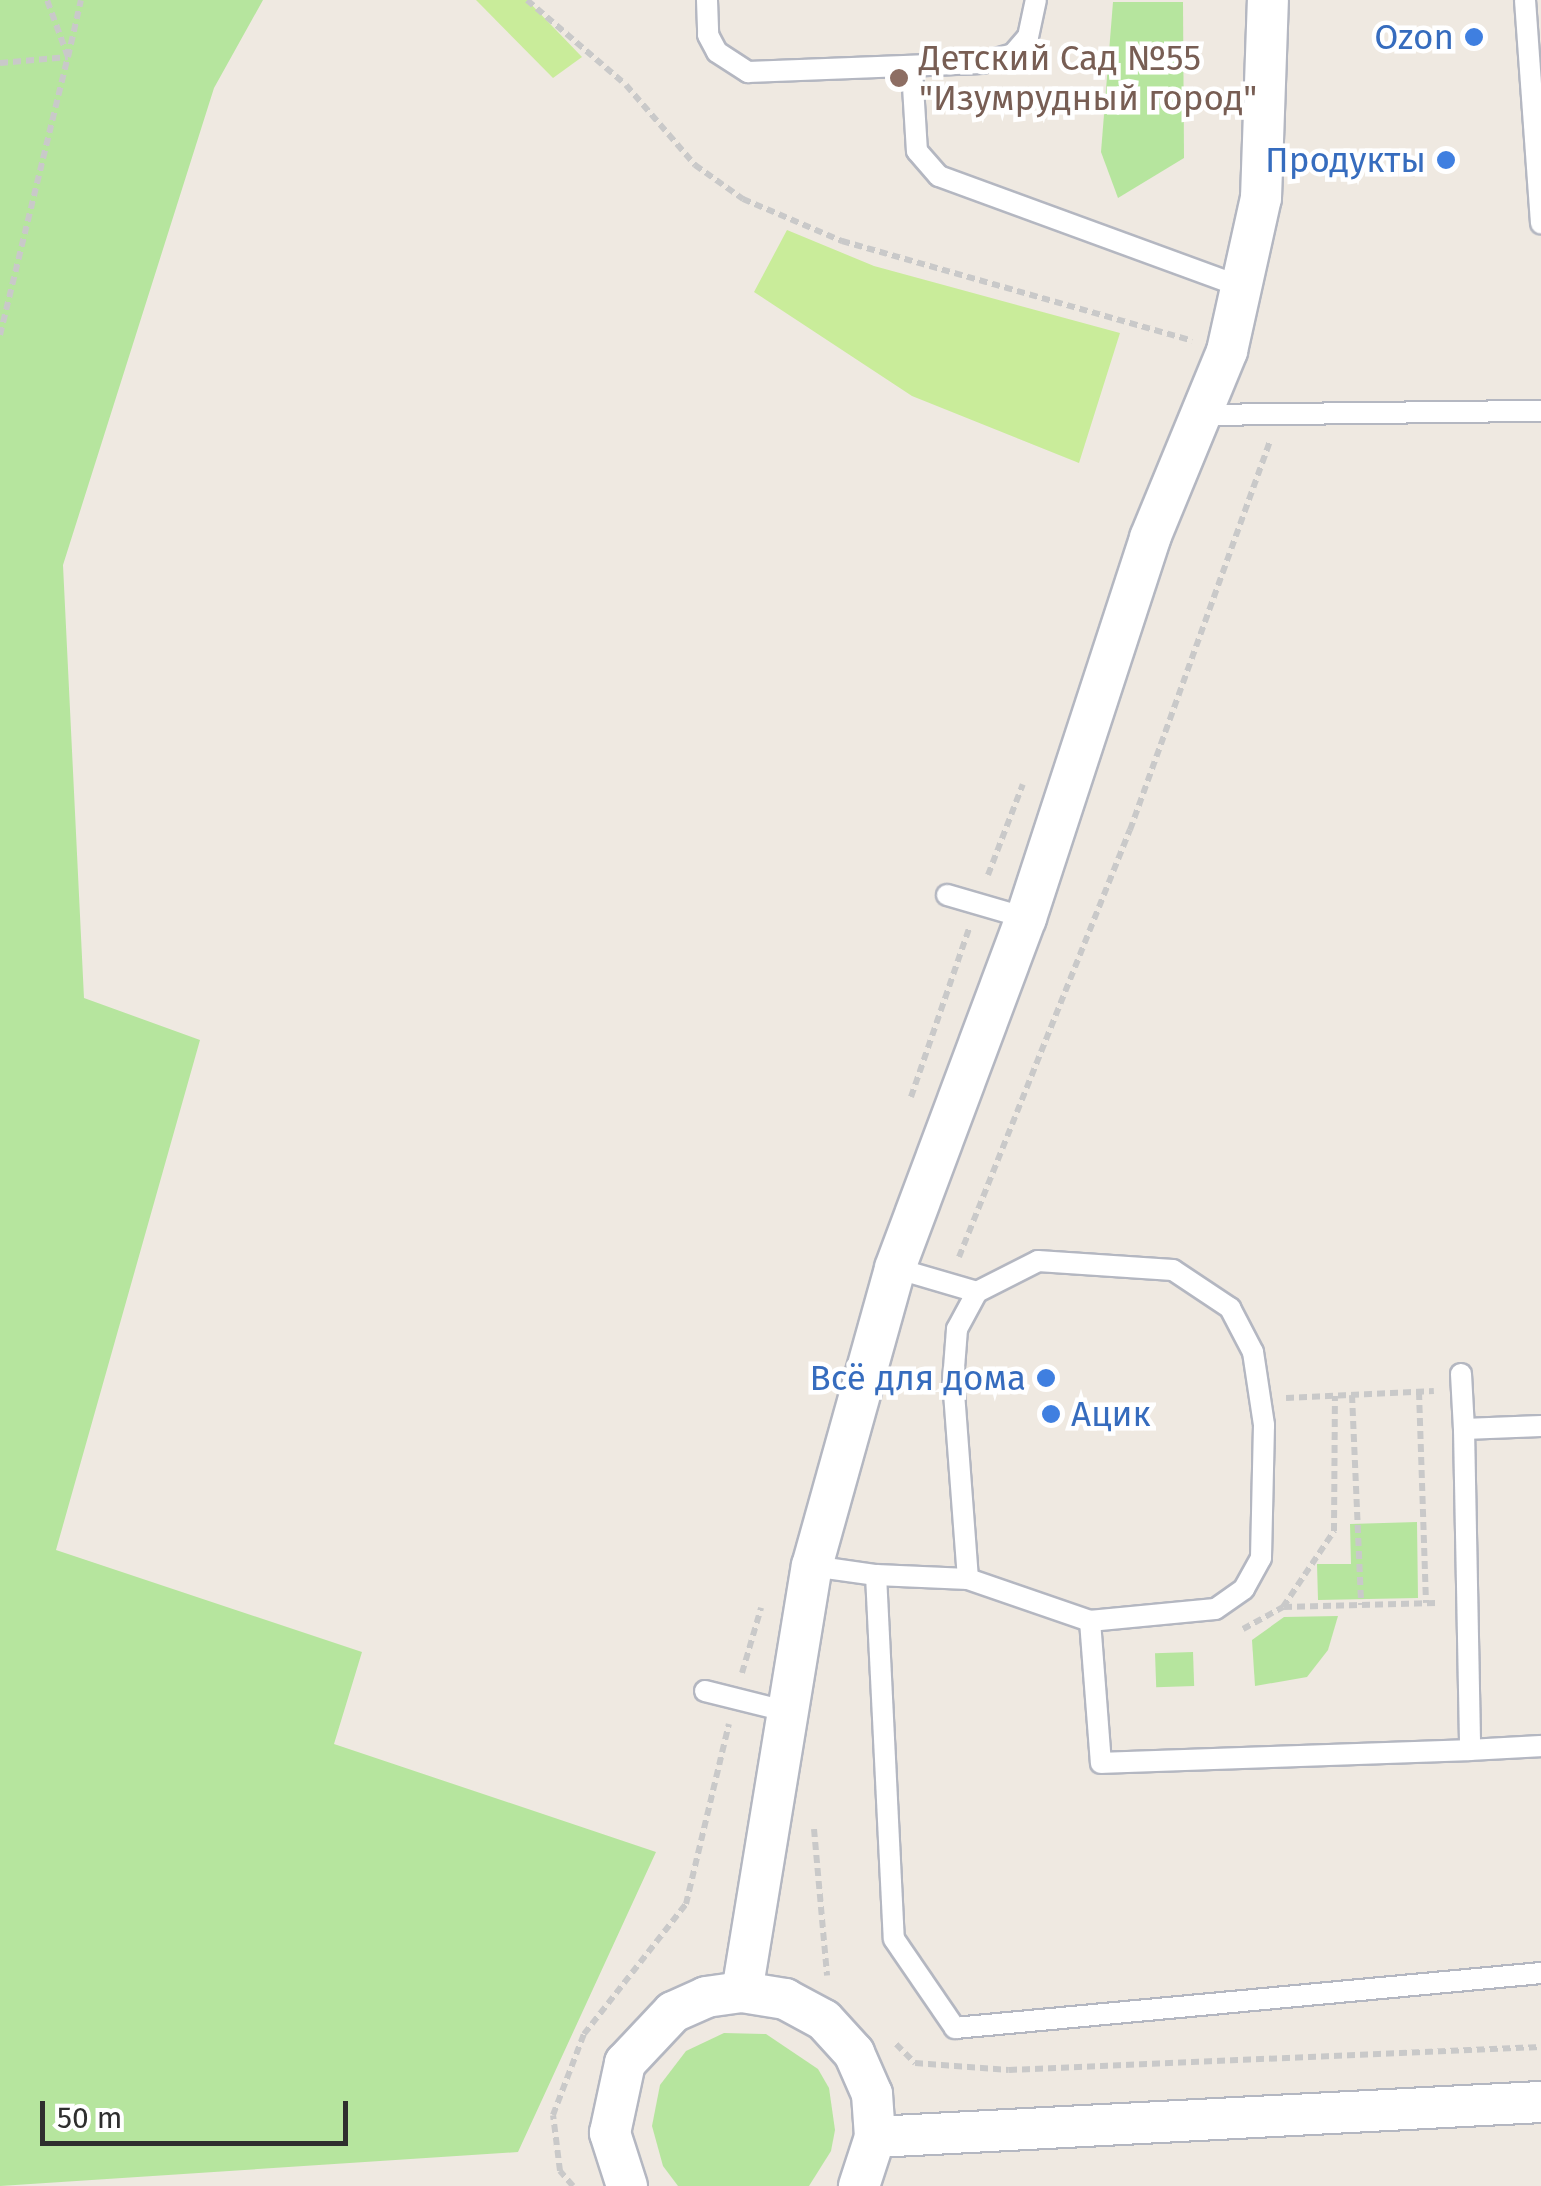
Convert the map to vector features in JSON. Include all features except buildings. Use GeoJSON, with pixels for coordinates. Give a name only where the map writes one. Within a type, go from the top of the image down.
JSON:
{"type":"FeatureCollection","features":[{"type":"Feature","properties":{"kind":"street"},"geometry":{"type":"LineString","coordinates":[[742,1992],[785,1711],[812,1566],[895,1268],[1026,918],[1150,538],[1227,351],[1262,198],[1268,0]]}},
{"type":"Feature","properties":{"kind":"street"},"geometry":{"type":"LineString","coordinates":[[627,2186],[610,2132],[625,2063],[673,2012],[706,1997],[742,1992],[785,1999],[824,2020],[854,2053],[872,2094],[875,2138],[859,2186]]}},
{"type":"Feature","properties":{"kind":"street"},"geometry":{"type":"LineString","coordinates":[[875,2138],[1541,2102]]}},
{"type":"Feature","properties":{"kind":"lane"},"geometry":{"type":"LineString","coordinates":[[706,0],[717,52],[748,72],[912,70],[1013,54],[1028,36],[1036,0]]}},
{"type":"Feature","properties":{"kind":"lane"},"geometry":{"type":"LineString","coordinates":[[1524,0],[1541,223]]}},
{"type":"Feature","properties":{"kind":"lane"},"geometry":{"type":"LineString","coordinates":[[912,70],[917,150],[939,176],[1242,288]]}},
{"type":"Feature","properties":{"kind":"lane"},"geometry":{"type":"LineString","coordinates":[[1202,414],[1541,411]]}},
{"type":"Feature","properties":{"kind":"lane"},"geometry":{"type":"LineString","coordinates":[[947,895],[1026,918]]}},
{"type":"Feature","properties":{"kind":"lane"},"geometry":{"type":"LineString","coordinates":[[812,1566],[968,1579],[1090,1621],[1215,1609],[1244,1589],[1261,1558],[1260,1399],[1254,1352],[1230,1308],[1172,1270],[1038,1261],[977,1292],[957,1330],[953,1381],[968,1579]]}},
{"type":"Feature","properties":{"kind":"lane"},"geometry":{"type":"LineString","coordinates":[[895,1268],[977,1292]]}},
{"type":"Feature","properties":{"kind":"lane"},"geometry":{"type":"LineString","coordinates":[[1461,1382],[1470,1750]]}},
{"type":"Feature","properties":{"kind":"lane"},"geometry":{"type":"LineString","coordinates":[[1464,1429],[1541,1426]]}},
{"type":"Feature","properties":{"kind":"lane"},"geometry":{"type":"LineString","coordinates":[[876,1574],[894,1938],[955,2028],[1541,1973]]}},
{"type":"Feature","properties":{"kind":"lane"},"geometry":{"type":"LineString","coordinates":[[1090,1621],[1101,1763],[1541,1746]]}},
{"type":"Feature","properties":{"kind":"lane"},"geometry":{"type":"LineString","coordinates":[[705,1691],[785,1711]]}},
{"type":"Feature","properties":{"kind":"path"},"geometry":{"type":"LineString","coordinates":[[46,0],[68,57]]}},
{"type":"Feature","properties":{"kind":"path"},"geometry":{"type":"LineString","coordinates":[[0,336],[81,0]]}},
{"type":"Feature","properties":{"kind":"path"},"geometry":{"type":"LineString","coordinates":[[526,0],[626,85],[695,165],[743,200],[858,246],[1227,351]]}},
{"type":"Feature","properties":{"kind":"path"},"geometry":{"type":"LineString","coordinates":[[0,63],[68,57]]}},
{"type":"Feature","properties":{"kind":"path"},"geometry":{"type":"LineString","coordinates":[[948,1283],[1130,830],[1280,416]]}},
{"type":"Feature","properties":{"kind":"path"},"geometry":{"type":"LineString","coordinates":[[910,1102],[977,904]]}},
{"type":"Feature","properties":{"kind":"path"},"geometry":{"type":"LineString","coordinates":[[1260,1399],[1419,1392],[1461,1382]]}},
{"type":"Feature","properties":{"kind":"path"},"geometry":{"type":"LineString","coordinates":[[1419,1392],[1426,1603]]}},
{"type":"Feature","properties":{"kind":"path"},"geometry":{"type":"LineString","coordinates":[[1352,1395],[1362,1605]]}},
{"type":"Feature","properties":{"kind":"path"},"geometry":{"type":"LineString","coordinates":[[1215,1609],[1468,1602]]}},
{"type":"Feature","properties":{"kind":"path"},"geometry":{"type":"LineString","coordinates":[[814,1814],[826,1973],[838,1986]]}},
{"type":"Feature","properties":{"kind":"path"},"geometry":{"type":"LineString","coordinates":[[889,2038],[914,2063],[1010,2070],[1541,2047]]}},
{"type":"Feature","properties":{"kind":"green space"},"geometry":{"type":"Polygon","coordinates":[[[0,0],[263,0],[214,88],[63,565],[84,998],[200,1040],[56,1550],[362,1652],[334,1744],[656,1852],[518,2152],[0,2186],[0,0]]]}},
{"type":"Feature","properties":{"kind":"green space"},"geometry":{"type":"Polygon","coordinates":[[[476,0],[527,0],[582,57],[553,78],[476,0]]]}},
{"type":"Feature","properties":{"kind":"green space"},"geometry":{"type":"Polygon","coordinates":[[[1113,2],[1183,2],[1184,158],[1118,198],[1101,152],[1113,2]]]}},
{"type":"Feature","properties":{"kind":"green space"},"geometry":{"type":"Polygon","coordinates":[[[787,230],[874,266],[1120,333],[1079,463],[912,396],[754,292],[787,230]]]}},
{"type":"Feature","properties":{"kind":"green space"},"geometry":{"type":"Polygon","coordinates":[[[1417,1522],[1418,1598],[1318,1600],[1317,1564],[1351,1564],[1350,1524],[1417,1522]]]}},
{"type":"Feature","properties":{"kind":"green space"},"geometry":{"type":"Polygon","coordinates":[[[1338,1616],[1328,1650],[1307,1677],[1255,1686],[1252,1640],[1284,1617],[1338,1616]]]}},
{"type":"Feature","properties":{"kind":"green space"},"geometry":{"type":"Polygon","coordinates":[[[1193,1652],[1194,1686],[1156,1687],[1155,1653],[1193,1652]]]}},
{"type":"Feature","properties":{"kind":"green space"},"geometry":{"type":"Polygon","coordinates":[[[724,2033],[766,2034],[818,2069],[829,2088],[835,2130],[831,2151],[809,2186],[678,2186],[663,2166],[652,2126],[660,2085],[686,2051],[724,2033]]]}},
{"type":"Feature","properties":{"kind":"place","name":"Ozon"},"geometry":{"type":"Point","coordinates":[1474,37]}},
{"type":"Feature","properties":{"kind":"place","name":"Детский Сад №55 \"Изумрудный город\""},"geometry":{"type":"Point","coordinates":[899,78]}},
{"type":"Feature","properties":{"kind":"place","name":"Продукты"},"geometry":{"type":"Point","coordinates":[1446,160]}},
{"type":"Feature","properties":{"kind":"place","name":"Всё для дома"},"geometry":{"type":"Point","coordinates":[1046,1378]}},
{"type":"Feature","properties":{"kind":"place","name":"Ацик"},"geometry":{"type":"Point","coordinates":[1051,1414]}}]}
